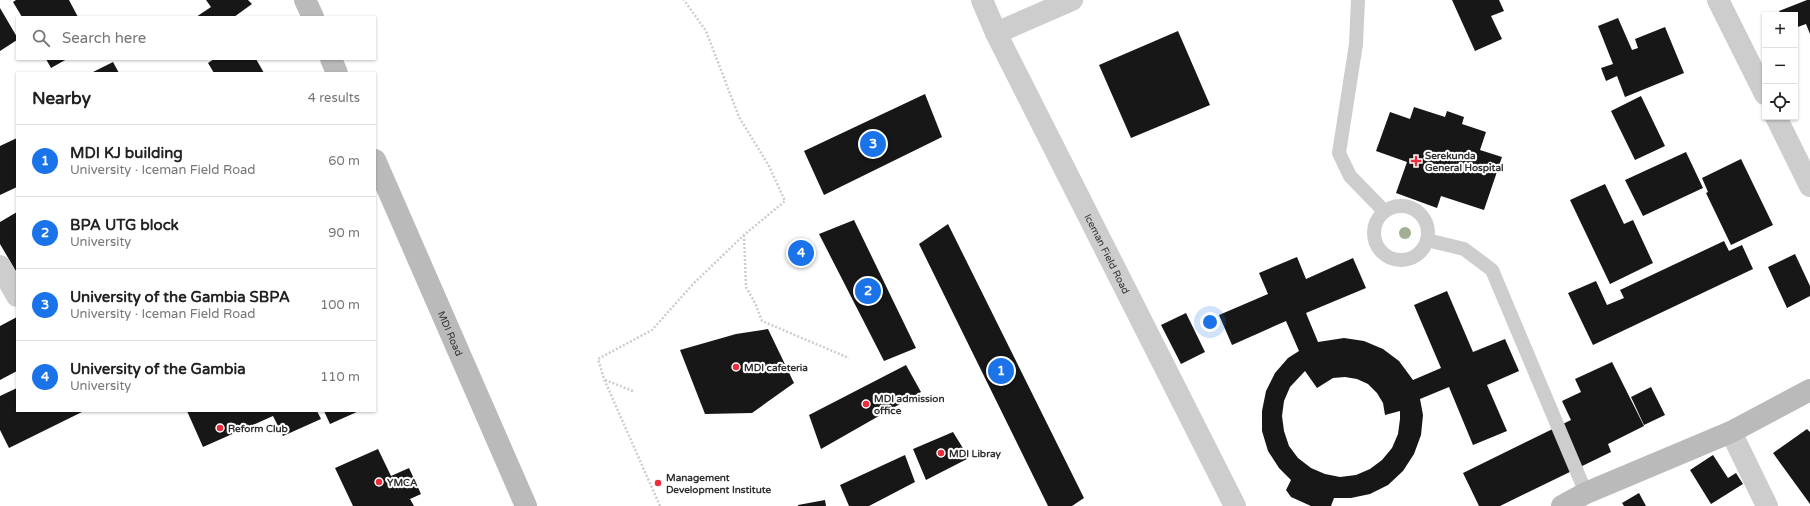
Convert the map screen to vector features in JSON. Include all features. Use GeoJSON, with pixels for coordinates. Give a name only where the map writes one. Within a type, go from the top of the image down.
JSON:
{"type":"FeatureCollection","features":[{"type":"Feature","properties":{"kind":"street"},"geometry":{"type":"LineString","coordinates":[[305,0],[313,16]]}},
{"type":"Feature","properties":{"kind":"street","name":"Iceman Field Road"},"geometry":{"type":"LineString","coordinates":[[982,0],[996,33],[1235,506]]}},
{"type":"Feature","properties":{"kind":"street"},"geometry":{"type":"LineString","coordinates":[[996,33],[1072,0]]}},
{"type":"Feature","properties":{"kind":"street"},"geometry":{"type":"LineString","coordinates":[[1718,0],[1762,88]]}},
{"type":"Feature","properties":{"kind":"street"},"geometry":{"type":"LineString","coordinates":[[331,60],[337,72]]}},
{"type":"Feature","properties":{"kind":"street"},"geometry":{"type":"LineString","coordinates":[[1777,120],[1810,186]]}},
{"type":"Feature","properties":{"kind":"street","name":"MDI Road"},"geometry":{"type":"LineString","coordinates":[[376,162],[526,506]]}},
{"type":"Feature","properties":{"kind":"street"},"geometry":{"type":"LineString","coordinates":[[0,266],[16,294]]}},
{"type":"Feature","properties":{"kind":"street"},"geometry":{"type":"LineString","coordinates":[[1562,506],[1586,493],[1731,432],[1810,390]]}},
{"type":"Feature","properties":{"kind":"street"},"geometry":{"type":"LineString","coordinates":[[1731,432],[1767,506]]}},
{"type":"Feature","properties":{"kind":"lane"},"geometry":{"type":"LineString","coordinates":[[1358,0],[1356,44],[1339,153],[1350,176],[1384,212]]}},
{"type":"Feature","properties":{"kind":"lane"},"geometry":{"type":"LineString","coordinates":[[1400,206],[1416,210],[1423,216],[1427,223],[1427,240],[1424,247],[1411,258],[1394,258],[1387,255],[1376,242],[1374,234],[1375,226],[1384,212],[1400,206]]}},
{"type":"Feature","properties":{"kind":"lane"},"geometry":{"type":"LineString","coordinates":[[1427,240],[1464,249],[1492,270],[1586,493]]}},
{"type":"Feature","properties":{"kind":"path"},"geometry":{"type":"LineString","coordinates":[[660,506],[604,379],[598,359],[652,330],[694,283],[744,235],[785,201],[769,166],[739,118],[706,31],[684,0]]}},
{"type":"Feature","properties":{"kind":"path"},"geometry":{"type":"LineString","coordinates":[[744,235],[746,287],[756,305],[762,321],[849,358]]}},
{"type":"Feature","properties":{"kind":"path"},"geometry":{"type":"LineString","coordinates":[[604,379],[633,391]]}},
{"type":"Feature","properties":{"kind":"building"},"geometry":{"type":"Polygon","coordinates":[[[16,0],[69,0],[77,16],[21,16],[13,2],[16,0]]]}},
{"type":"Feature","properties":{"kind":"building"},"geometry":{"type":"Polygon","coordinates":[[[206,0],[248,0],[252,4],[235,16],[198,16],[211,7],[206,0]]]}},
{"type":"Feature","properties":{"kind":"building"},"geometry":{"type":"Polygon","coordinates":[[[1452,0],[1499,0],[1504,11],[1491,16],[1502,39],[1475,51],[1452,0]]]}},
{"type":"Feature","properties":{"kind":"building"},"geometry":{"type":"Polygon","coordinates":[[[1810,0],[1810,34],[1806,24],[1798,27],[1798,12],[1779,11],[1810,0]]]}},
{"type":"Feature","properties":{"kind":"building"},"geometry":{"type":"Polygon","coordinates":[[[0,8],[16,35],[16,41],[0,51],[0,8]]]}},
{"type":"Feature","properties":{"kind":"building"},"geometry":{"type":"Polygon","coordinates":[[[1618,18],[1632,50],[1638,48],[1635,39],[1665,27],[1684,73],[1625,97],[1617,76],[1606,81],[1601,68],[1613,64],[1598,26],[1618,18]]]}},
{"type":"Feature","properties":{"kind":"building"},"geometry":{"type":"Polygon","coordinates":[[[1178,31],[1210,105],[1131,138],[1099,65],[1178,31]]]}},
{"type":"Feature","properties":{"kind":"building"},"geometry":{"type":"Polygon","coordinates":[[[47,60],[65,60],[51,68],[47,60]]]}},
{"type":"Feature","properties":{"kind":"building"},"geometry":{"type":"Polygon","coordinates":[[[212,60],[257,60],[263,72],[213,72],[208,63],[212,60]]]}},
{"type":"Feature","properties":{"kind":"building"},"geometry":{"type":"Polygon","coordinates":[[[113,62],[118,72],[93,72],[113,62]]]}},
{"type":"Feature","properties":{"kind":"building"},"geometry":{"type":"Polygon","coordinates":[[[925,94],[942,137],[824,195],[804,151],[925,94]]]}},
{"type":"Feature","properties":{"kind":"building"},"geometry":{"type":"Polygon","coordinates":[[[1641,96],[1665,146],[1635,160],[1611,111],[1641,96]]]}},
{"type":"Feature","properties":{"kind":"building"},"geometry":{"type":"Polygon","coordinates":[[[1414,107],[1445,117],[1447,111],[1464,117],[1462,124],[1486,132],[1480,150],[1502,157],[1484,210],[1441,196],[1437,208],[1396,193],[1407,162],[1376,151],[1390,112],[1410,119],[1414,107]]]}},
{"type":"Feature","properties":{"kind":"building"},"geometry":{"type":"Polygon","coordinates":[[[16,138],[16,187],[0,195],[0,146],[16,138]]]}},
{"type":"Feature","properties":{"kind":"building"},"geometry":{"type":"Polygon","coordinates":[[[1686,152],[1703,188],[1643,216],[1625,180],[1686,152]]]}},
{"type":"Feature","properties":{"kind":"building"},"geometry":{"type":"Polygon","coordinates":[[[1741,159],[1773,225],[1731,245],[1706,193],[1708,192],[1702,178],[1741,159]]]}},
{"type":"Feature","properties":{"kind":"building"},"geometry":{"type":"Polygon","coordinates":[[[1605,184],[1624,224],[1633,220],[1653,263],[1610,284],[1570,200],[1605,184]]]}},
{"type":"Feature","properties":{"kind":"building"},"geometry":{"type":"Polygon","coordinates":[[[16,213],[16,271],[0,244],[0,222],[16,213]]]}},
{"type":"Feature","properties":{"kind":"building"},"geometry":{"type":"Polygon","coordinates":[[[854,220],[916,348],[884,361],[819,234],[854,220]]]}},
{"type":"Feature","properties":{"kind":"building"},"geometry":{"type":"Polygon","coordinates":[[[948,224],[1084,498],[1072,506],[1048,506],[919,244],[948,224]]]}},
{"type":"Feature","properties":{"kind":"building"},"geometry":{"type":"Polygon","coordinates":[[[1724,241],[1729,251],[1742,245],[1753,269],[1593,345],[1568,293],[1596,281],[1607,305],[1624,298],[1620,290],[1724,241]]]}},
{"type":"Feature","properties":{"kind":"building"},"geometry":{"type":"Polygon","coordinates":[[[1795,254],[1810,286],[1810,296],[1787,308],[1768,267],[1795,254]]]}},
{"type":"Feature","properties":{"kind":"building"},"geometry":{"type":"Polygon","coordinates":[[[1297,257],[1306,279],[1353,258],[1366,288],[1306,313],[1318,342],[1344,338],[1364,341],[1383,349],[1399,361],[1413,380],[1441,368],[1414,305],[1447,291],[1473,352],[1505,339],[1519,371],[1487,385],[1507,431],[1473,445],[1449,387],[1420,399],[1423,415],[1421,435],[1414,454],[1403,471],[1388,485],[1370,494],[1351,498],[1334,498],[1331,506],[1311,506],[1291,497],[1286,490],[1291,480],[1279,468],[1268,451],[1262,431],[1262,411],[1266,391],[1275,373],[1288,358],[1299,351],[1286,321],[1232,345],[1219,315],[1268,294],[1259,273],[1297,257]],[[1305,371],[1290,387],[1284,401],[1282,416],[1284,431],[1289,446],[1298,458],[1311,468],[1325,474],[1340,477],[1356,475],[1370,469],[1382,460],[1392,448],[1398,434],[1400,411],[1385,415],[1383,403],[1377,393],[1368,384],[1357,379],[1345,377],[1333,378],[1317,388],[1305,371]]]}},
{"type":"Feature","properties":{"kind":"building"},"geometry":{"type":"Polygon","coordinates":[[[1186,313],[1205,352],[1181,364],[1161,325],[1186,313]]]}},
{"type":"Feature","properties":{"kind":"building"},"geometry":{"type":"Polygon","coordinates":[[[16,318],[16,372],[0,380],[0,326],[16,318]]]}},
{"type":"Feature","properties":{"kind":"building","name":"MDI cafeteria"},"geometry":{"type":"Polygon","coordinates":[[[768,329],[794,383],[752,413],[705,414],[680,350],[736,334],[768,329]]]}},
{"type":"Feature","properties":{"kind":"building"},"geometry":{"type":"Polygon","coordinates":[[[1612,362],[1644,426],[1608,444],[1611,452],[1500,506],[1479,506],[1463,473],[1571,420],[1562,401],[1581,392],[1575,379],[1612,362]]]}},
{"type":"Feature","properties":{"kind":"building","name":"MDI admission office"},"geometry":{"type":"Polygon","coordinates":[[[906,365],[921,392],[821,449],[809,415],[906,365]]]}},
{"type":"Feature","properties":{"kind":"building"},"geometry":{"type":"Polygon","coordinates":[[[1651,387],[1665,415],[1644,425],[1631,397],[1651,387]]]}},
{"type":"Feature","properties":{"kind":"building"},"geometry":{"type":"Polygon","coordinates":[[[16,388],[16,412],[82,412],[9,448],[0,430],[0,396],[16,388]]]}},
{"type":"Feature","properties":{"kind":"building","name":"Reform Club"},"geometry":{"type":"Polygon","coordinates":[[[187,412],[318,412],[321,419],[283,436],[273,416],[203,447],[187,412]]]}},
{"type":"Feature","properties":{"kind":"building"},"geometry":{"type":"Polygon","coordinates":[[[324,412],[357,412],[330,424],[324,412]]]}},
{"type":"Feature","properties":{"kind":"building"},"geometry":{"type":"Polygon","coordinates":[[[1807,429],[1810,432],[1810,504],[1773,453],[1807,429]]]}},
{"type":"Feature","properties":{"kind":"building","name":"MDI Libray"},"geometry":{"type":"Polygon","coordinates":[[[953,432],[969,458],[926,480],[913,449],[953,432]]]}},
{"type":"Feature","properties":{"kind":"building"},"geometry":{"type":"Polygon","coordinates":[[[378,449],[391,476],[409,468],[421,494],[410,499],[414,506],[353,506],[335,468],[378,449]]]}},
{"type":"Feature","properties":{"kind":"building"},"geometry":{"type":"Polygon","coordinates":[[[905,455],[915,482],[869,506],[849,506],[840,485],[905,455]]]}},
{"type":"Feature","properties":{"kind":"building"},"geometry":{"type":"Polygon","coordinates":[[[1713,455],[1728,478],[1736,473],[1743,484],[1711,504],[1690,470],[1713,455]]]}},
{"type":"Feature","properties":{"kind":"building"},"geometry":{"type":"Polygon","coordinates":[[[1639,493],[1646,506],[1624,506],[1622,503],[1639,493]]]}},
{"type":"Feature","properties":{"kind":"building"},"geometry":{"type":"Polygon","coordinates":[[[825,500],[826,506],[798,506],[798,505],[825,500]]]}},
{"type":"Feature","properties":{"kind":"place","name":"University of the Gambia SBPA"},"geometry":{"type":"Point","coordinates":[873,144]}},
{"type":"Feature","properties":{"kind":"place","name":"Serekunda General Hospital"},"geometry":{"type":"Point","coordinates":[1416,161]}},
{"type":"Feature","properties":{"kind":"place","name":"University of the Gambia"},"geometry":{"type":"Point","coordinates":[801,253]}},
{"type":"Feature","properties":{"kind":"place","name":"BPA UTG block"},"geometry":{"type":"Point","coordinates":[868,291]}},
{"type":"Feature","properties":{"kind":"place","name":"MDI cafeteria"},"geometry":{"type":"Point","coordinates":[736,367]}},
{"type":"Feature","properties":{"kind":"place","name":"MDI KJ building"},"geometry":{"type":"Point","coordinates":[1001,371]}},
{"type":"Feature","properties":{"kind":"place","name":"MDI admission office"},"geometry":{"type":"Point","coordinates":[866,404]}},
{"type":"Feature","properties":{"kind":"place","name":"Reform Club"},"geometry":{"type":"Point","coordinates":[220,428]}},
{"type":"Feature","properties":{"kind":"place","name":"MDI Libray"},"geometry":{"type":"Point","coordinates":[941,453]}},
{"type":"Feature","properties":{"kind":"place","name":"YMCA"},"geometry":{"type":"Point","coordinates":[379,482]}},
{"type":"Feature","properties":{"kind":"place","name":"Management Development Institute"},"geometry":{"type":"Point","coordinates":[658,483]}}]}
